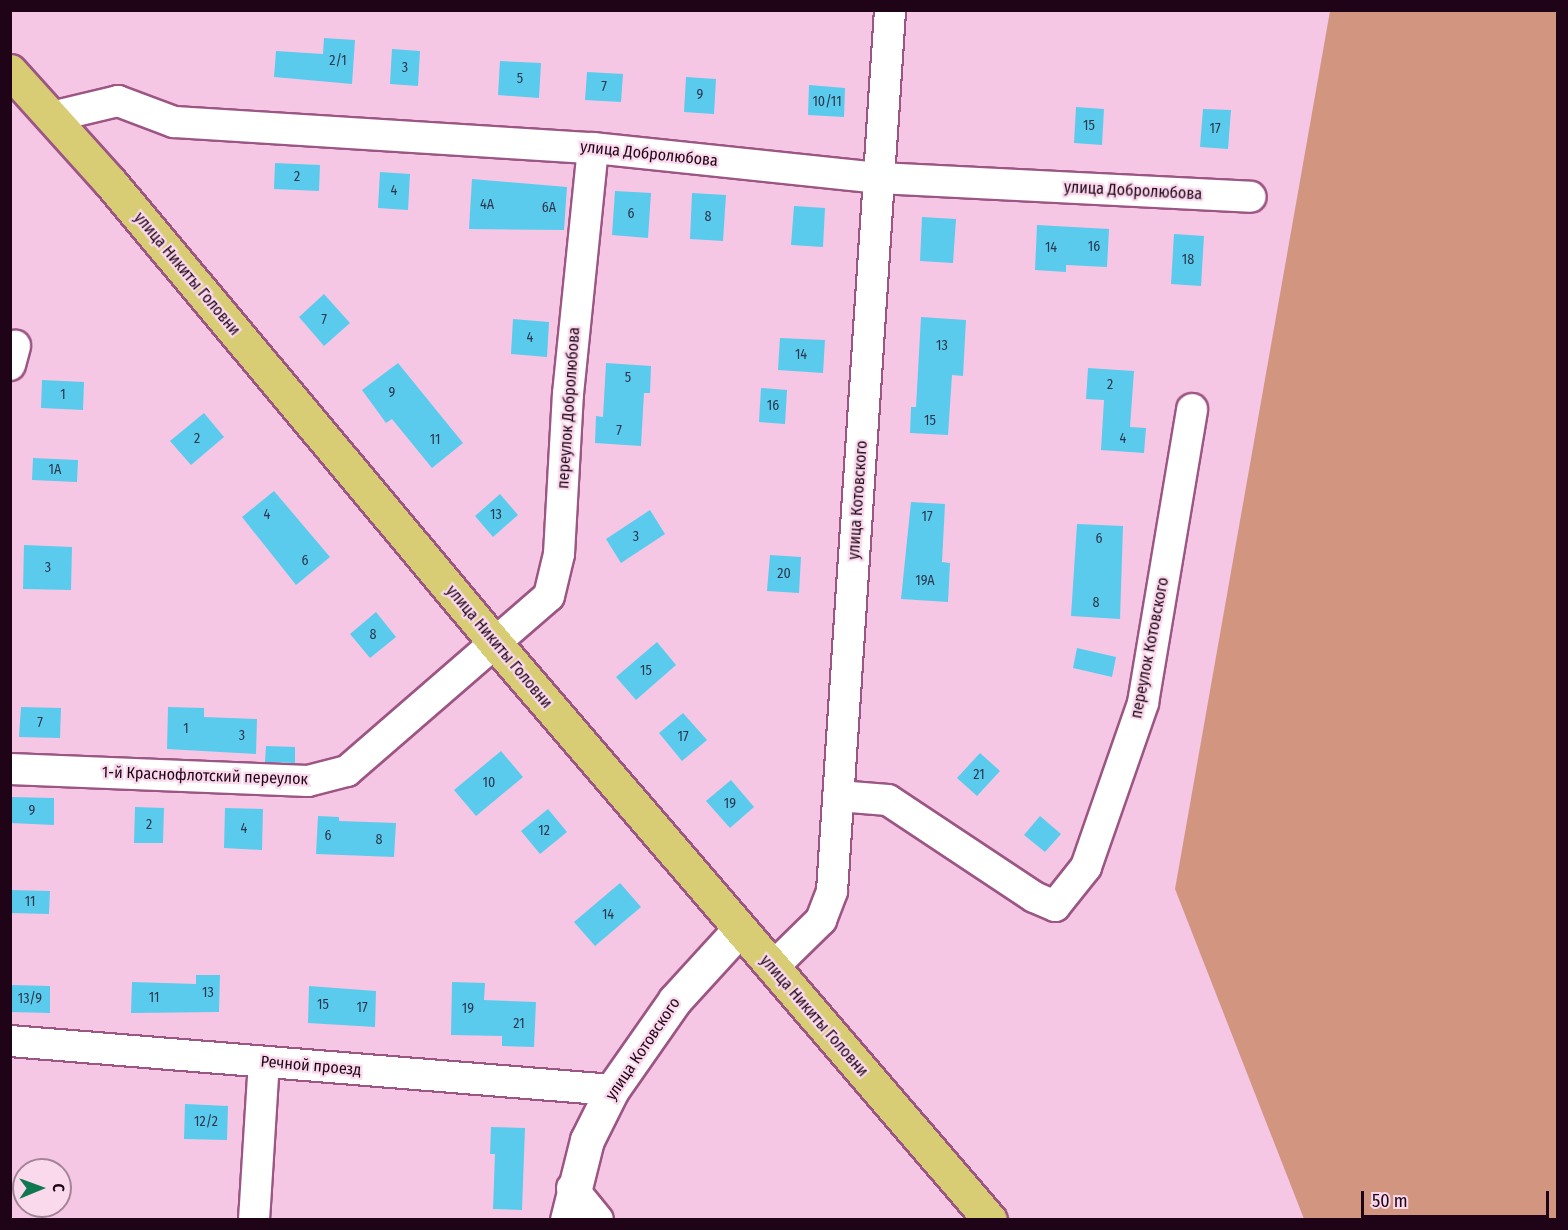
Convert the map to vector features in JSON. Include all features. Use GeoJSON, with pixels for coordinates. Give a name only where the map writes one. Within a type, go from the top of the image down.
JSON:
{"type":"FeatureCollection","features":[{"type":"Feature","properties":{"kind":"main road","name":"улица Никиты Головни"},"geometry":{"type":"LineString","coordinates":[[12,73],[739,930],[990,1220]]}},
{"type":"Feature","properties":{"kind":"street","name":"улица Котовского"},"geometry":{"type":"LineString","coordinates":[[772,968],[821,920],[831,891],[890,10]]}},
{"type":"Feature","properties":{"kind":"street","name":"улица Добролюбова"},"geometry":{"type":"LineString","coordinates":[[51,117],[118,101],[174,122],[593,148],[879,178],[1251,197]]}},
{"type":"Feature","properties":{"kind":"street","name":"переулок Добролюбова"},"geometry":{"type":"LineString","coordinates":[[495,643],[549,596],[559,554],[568,394],[593,148]]}},
{"type":"Feature","properties":{"kind":"street","name":"переулок Котовского"},"geometry":{"type":"LineString","coordinates":[[838,796],[888,800],[1034,897],[1055,906],[1086,867],[1143,702],[1192,409]]}},
{"type":"Feature","properties":{"kind":"street","name":"1-й Краснофлотский переулок"},"geometry":{"type":"LineString","coordinates":[[10,769],[308,781],[347,771],[495,643]]}},
{"type":"Feature","properties":{"kind":"street","name":"улица Котовского"},"geometry":{"type":"LineString","coordinates":[[570,1204],[587,1140],[612,1090],[675,1000],[739,930]]}},
{"type":"Feature","properties":{"kind":"street","name":"Речной проезд"},"geometry":{"type":"LineString","coordinates":[[10,1041],[612,1090]]}},
{"type":"Feature","properties":{"kind":"street"},"geometry":{"type":"LineString","coordinates":[[254,1220],[264,1062]]}},
{"type":"Feature","properties":{"kind":"street"},"geometry":{"type":"LineString","coordinates":[[570,1204],[598,1220]]}},
{"type":"Feature","properties":{"kind":"shaded area"},"geometry":{"type":"Polygon","coordinates":[[[1330,11],[1557,11],[1557,1219],[1304,1219],[1175,889],[1330,11]]]}},
{"type":"Feature","properties":{"kind":"building"},"geometry":{"type":"Polygon","coordinates":[[[324,38],[355,40],[352,84],[274,77],[276,51],[323,54],[324,38]]]}},
{"type":"Feature","properties":{"kind":"building"},"geometry":{"type":"Polygon","coordinates":[[[392,49],[420,51],[418,86],[390,84],[392,49]]]}},
{"type":"Feature","properties":{"kind":"building"},"geometry":{"type":"Polygon","coordinates":[[[500,61],[541,63],[539,98],[498,95],[500,61]]]}},
{"type":"Feature","properties":{"kind":"building"},"geometry":{"type":"Polygon","coordinates":[[[587,72],[623,74],[621,102],[585,100],[587,72]]]}},
{"type":"Feature","properties":{"kind":"building"},"geometry":{"type":"Polygon","coordinates":[[[686,77],[716,79],[714,114],[684,112],[686,77]]]}},
{"type":"Feature","properties":{"kind":"building"},"geometry":{"type":"Polygon","coordinates":[[[809,85],[845,88],[844,117],[808,115],[809,85]]]}},
{"type":"Feature","properties":{"kind":"building"},"geometry":{"type":"Polygon","coordinates":[[[1076,107],[1104,109],[1102,145],[1074,143],[1076,107]]]}},
{"type":"Feature","properties":{"kind":"building"},"geometry":{"type":"Polygon","coordinates":[[[1203,109],[1231,110],[1228,149],[1200,147],[1203,109]]]}},
{"type":"Feature","properties":{"kind":"building"},"geometry":{"type":"Polygon","coordinates":[[[275,163],[320,165],[319,191],[274,189],[275,163]]]}},
{"type":"Feature","properties":{"kind":"building"},"geometry":{"type":"Polygon","coordinates":[[[380,172],[410,174],[408,210],[378,208],[380,172]]]}},
{"type":"Feature","properties":{"kind":"building"},"geometry":{"type":"Polygon","coordinates":[[[472,179],[567,187],[564,230],[469,229],[472,179]]]}},
{"type":"Feature","properties":{"kind":"building"},"geometry":{"type":"Polygon","coordinates":[[[615,191],[651,193],[648,238],[612,235],[615,191]]]}},
{"type":"Feature","properties":{"kind":"building"},"geometry":{"type":"Polygon","coordinates":[[[692,193],[726,195],[723,241],[690,239],[692,193]]]}},
{"type":"Feature","properties":{"kind":"building"},"geometry":{"type":"Polygon","coordinates":[[[794,206],[825,208],[823,247],[791,245],[794,206]]]}},
{"type":"Feature","properties":{"kind":"building"},"geometry":{"type":"Polygon","coordinates":[[[922,217],[956,219],[953,263],[920,261],[922,217]]]}},
{"type":"Feature","properties":{"kind":"building"},"geometry":{"type":"Polygon","coordinates":[[[1037,225],[1109,229],[1107,267],[1066,265],[1066,272],[1035,270],[1037,225]]]}},
{"type":"Feature","properties":{"kind":"building"},"geometry":{"type":"Polygon","coordinates":[[[1174,234],[1204,236],[1201,286],[1171,284],[1174,234]]]}},
{"type":"Feature","properties":{"kind":"building"},"geometry":{"type":"Polygon","coordinates":[[[324,294],[350,323],[324,346],[299,317],[324,294]]]}},
{"type":"Feature","properties":{"kind":"building"},"geometry":{"type":"Polygon","coordinates":[[[921,317],[966,320],[963,376],[952,375],[948,435],[910,433],[911,407],[916,407],[921,317]]]}},
{"type":"Feature","properties":{"kind":"building"},"geometry":{"type":"Polygon","coordinates":[[[513,319],[549,322],[547,357],[511,354],[513,319]]]}},
{"type":"Feature","properties":{"kind":"building"},"geometry":{"type":"Polygon","coordinates":[[[780,338],[825,340],[823,373],[778,370],[780,338]]]}},
{"type":"Feature","properties":{"kind":"building"},"geometry":{"type":"Polygon","coordinates":[[[398,363],[463,443],[432,468],[392,419],[386,423],[362,390],[398,363]]]}},
{"type":"Feature","properties":{"kind":"building"},"geometry":{"type":"Polygon","coordinates":[[[606,363],[651,366],[650,393],[644,393],[641,446],[595,443],[596,416],[603,417],[606,363]]]}},
{"type":"Feature","properties":{"kind":"building"},"geometry":{"type":"Polygon","coordinates":[[[1088,368],[1134,371],[1130,427],[1146,428],[1144,453],[1101,450],[1104,400],[1086,399],[1088,368]]]}},
{"type":"Feature","properties":{"kind":"building"},"geometry":{"type":"Polygon","coordinates":[[[42,380],[84,382],[83,410],[41,408],[42,380]]]}},
{"type":"Feature","properties":{"kind":"building"},"geometry":{"type":"Polygon","coordinates":[[[761,388],[787,390],[785,424],[759,422],[761,388]]]}},
{"type":"Feature","properties":{"kind":"building"},"geometry":{"type":"Polygon","coordinates":[[[204,413],[224,437],[191,465],[170,441],[204,413]]]}},
{"type":"Feature","properties":{"kind":"building"},"geometry":{"type":"Polygon","coordinates":[[[33,458],[78,460],[77,482],[32,480],[33,458]]]}},
{"type":"Feature","properties":{"kind":"building"},"geometry":{"type":"Polygon","coordinates":[[[274,491],[330,557],[296,585],[242,517],[274,491]]]}},
{"type":"Feature","properties":{"kind":"building"},"geometry":{"type":"Polygon","coordinates":[[[500,494],[518,515],[493,537],[475,516],[500,494]]]}},
{"type":"Feature","properties":{"kind":"building"},"geometry":{"type":"Polygon","coordinates":[[[911,502],[945,504],[942,562],[950,563],[948,602],[901,599],[911,502]]]}},
{"type":"Feature","properties":{"kind":"building"},"geometry":{"type":"Polygon","coordinates":[[[650,510],[665,534],[621,563],[606,539],[650,510]]]}},
{"type":"Feature","properties":{"kind":"building"},"geometry":{"type":"Polygon","coordinates":[[[1077,524],[1123,526],[1120,619],[1071,616],[1077,524]]]}},
{"type":"Feature","properties":{"kind":"building"},"geometry":{"type":"Polygon","coordinates":[[[24,545],[72,547],[71,590],[23,589],[24,545]]]}},
{"type":"Feature","properties":{"kind":"building"},"geometry":{"type":"Polygon","coordinates":[[[770,555],[801,557],[799,593],[767,591],[770,555]]]}},
{"type":"Feature","properties":{"kind":"building"},"geometry":{"type":"Polygon","coordinates":[[[376,612],[396,637],[370,658],[350,634],[376,612]]]}},
{"type":"Feature","properties":{"kind":"building"},"geometry":{"type":"Polygon","coordinates":[[[657,642],[676,665],[636,700],[616,677],[657,642]]]}},
{"type":"Feature","properties":{"kind":"building"},"geometry":{"type":"Polygon","coordinates":[[[1077,648],[1116,657],[1112,677],[1073,668],[1077,648]]]}},
{"type":"Feature","properties":{"kind":"building"},"geometry":{"type":"Polygon","coordinates":[[[21,707],[61,708],[60,738],[19,737],[21,707]]]}},
{"type":"Feature","properties":{"kind":"building"},"geometry":{"type":"Polygon","coordinates":[[[168,707],[204,708],[204,717],[257,719],[256,754],[167,749],[168,707]]]}},
{"type":"Feature","properties":{"kind":"building"},"geometry":{"type":"Polygon","coordinates":[[[683,713],[707,740],[682,761],[659,733],[683,713]]]}},
{"type":"Feature","properties":{"kind":"building"},"geometry":{"type":"Polygon","coordinates":[[[266,746],[295,747],[295,763],[265,762],[266,746]]]}},
{"type":"Feature","properties":{"kind":"building"},"geometry":{"type":"Polygon","coordinates":[[[501,751],[523,777],[476,816],[454,790],[501,751]]]}},
{"type":"Feature","properties":{"kind":"building"},"geometry":{"type":"Polygon","coordinates":[[[980,753],[1000,771],[977,796],[957,778],[980,753]]]}},
{"type":"Feature","properties":{"kind":"building"},"geometry":{"type":"Polygon","coordinates":[[[731,780],[754,807],[730,828],[706,801],[731,780]]]}},
{"type":"Feature","properties":{"kind":"building"},"geometry":{"type":"Polygon","coordinates":[[[10,797],[54,798],[54,825],[10,823],[10,797]]]}},
{"type":"Feature","properties":{"kind":"building"},"geometry":{"type":"Polygon","coordinates":[[[135,807],[164,808],[163,843],[134,843],[135,807]]]}},
{"type":"Feature","properties":{"kind":"building"},"geometry":{"type":"Polygon","coordinates":[[[225,808],[263,809],[262,850],[224,848],[225,808]]]}},
{"type":"Feature","properties":{"kind":"building"},"geometry":{"type":"Polygon","coordinates":[[[548,809],[567,832],[540,854],[521,831],[548,809]]]}},
{"type":"Feature","properties":{"kind":"building"},"geometry":{"type":"Polygon","coordinates":[[[318,816],[339,817],[339,821],[396,823],[394,857],[316,854],[318,816]]]}},
{"type":"Feature","properties":{"kind":"building"},"geometry":{"type":"Polygon","coordinates":[[[1040,816],[1061,834],[1045,852],[1024,835],[1040,816]]]}},
{"type":"Feature","properties":{"kind":"building"},"geometry":{"type":"Polygon","coordinates":[[[620,883],[641,907],[595,946],[574,922],[620,883]]]}},
{"type":"Feature","properties":{"kind":"building"},"geometry":{"type":"Polygon","coordinates":[[[10,890],[50,891],[49,914],[10,913],[10,890]]]}},
{"type":"Feature","properties":{"kind":"building"},"geometry":{"type":"Polygon","coordinates":[[[196,975],[220,975],[219,1012],[131,1013],[132,982],[196,984],[196,975]]]}},
{"type":"Feature","properties":{"kind":"building"},"geometry":{"type":"Polygon","coordinates":[[[452,982],[485,983],[484,1000],[536,1002],[534,1047],[502,1046],[502,1036],[451,1035],[452,982]]]}},
{"type":"Feature","properties":{"kind":"building"},"geometry":{"type":"Polygon","coordinates":[[[10,985],[50,986],[50,1013],[10,1012],[10,985]]]}},
{"type":"Feature","properties":{"kind":"building"},"geometry":{"type":"Polygon","coordinates":[[[309,986],[376,991],[375,1027],[308,1023],[309,986]]]}},
{"type":"Feature","properties":{"kind":"building"},"geometry":{"type":"Polygon","coordinates":[[[185,1104],[228,1106],[227,1140],[184,1139],[185,1104]]]}},
{"type":"Feature","properties":{"kind":"building"},"geometry":{"type":"Polygon","coordinates":[[[491,1127],[525,1128],[522,1210],[493,1209],[495,1154],[490,1154],[491,1127]]]}}]}
